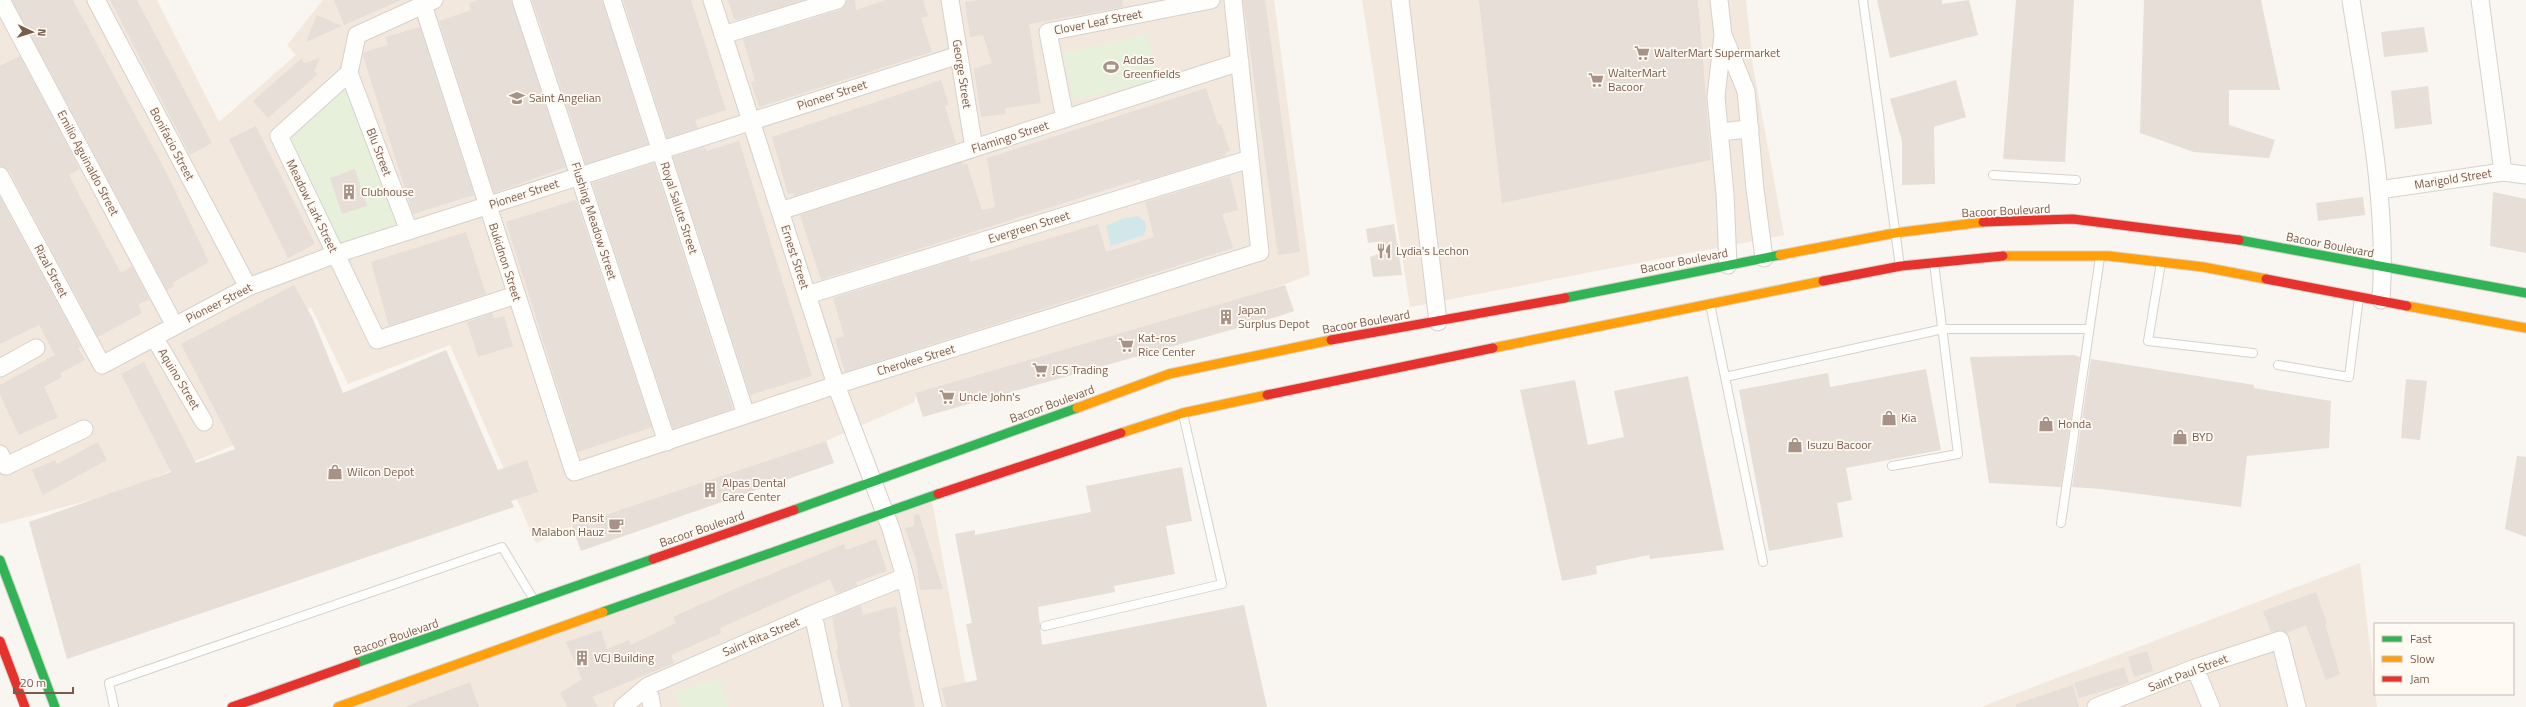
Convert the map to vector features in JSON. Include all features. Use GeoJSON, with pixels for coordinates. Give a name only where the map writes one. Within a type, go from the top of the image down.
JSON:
{"type":"FeatureCollection","features":[{"type":"Feature","properties":{"kind":"main road","name":"Bacoor Boulevard"},"geometry":{"type":"LineString","coordinates":[[232,707],[874,482],[1169,374],[1297,346],[1438,322],[1895,233],[1990,221],[2073,220],[2211,234],[2384,268],[2526,293]]}},
{"type":"Feature","properties":{"kind":"main road"},"geometry":{"type":"LineString","coordinates":[[338,707],[884,512],[1183,413],[1710,303],[1901,266],[1990,256],[2100,256],[2161,262],[2203,267],[2526,328]]}},
{"type":"Feature","properties":{"kind":"main road"},"geometry":{"type":"LineString","coordinates":[[0,560],[4,577],[38,671],[54,707]]}},
{"type":"Feature","properties":{"kind":"main road"},"geometry":{"type":"LineString","coordinates":[[0,641],[18,678],[25,707]]}},
{"type":"Feature","properties":{"kind":"street","name":"Emilio Aguinaldo Street"},"geometry":{"type":"LineString","coordinates":[[1,0],[175,326]]}},
{"type":"Feature","properties":{"kind":"street","name":"Bonifacio Street"},"geometry":{"type":"LineString","coordinates":[[96,0],[248,287]]}},
{"type":"Feature","properties":{"kind":"street","name":"Flushing Meadow Street"},"geometry":{"type":"LineString","coordinates":[[521,0],[667,442]]}},
{"type":"Feature","properties":{"kind":"street","name":"Royal Salute Street"},"geometry":{"type":"LineString","coordinates":[[612,0],[746,415]]}},
{"type":"Feature","properties":{"kind":"street","name":"Ernest Street"},"geometry":{"type":"LineString","coordinates":[[712,0],[836,385],[874,482],[884,512]]}},
{"type":"Feature","properties":{"kind":"street"},"geometry":{"type":"LineString","coordinates":[[723,34],[838,0]]}},
{"type":"Feature","properties":{"kind":"street","name":"George Street"},"geometry":{"type":"LineString","coordinates":[[950,0],[974,148]]}},
{"type":"Feature","properties":{"kind":"street","name":"Clover Leaf Street"},"geometry":{"type":"LineString","coordinates":[[1065,119],[1048,32],[1211,0]]}},
{"type":"Feature","properties":{"kind":"street"},"geometry":{"type":"LineString","coordinates":[[1233,0],[1250,159]]}},
{"type":"Feature","properties":{"kind":"street"},"geometry":{"type":"LineString","coordinates":[[1400,0],[1438,322]]}},
{"type":"Feature","properties":{"kind":"street"},"geometry":{"type":"LineString","coordinates":[[1719,0],[1723,35],[1716,97],[1728,265]]}},
{"type":"Feature","properties":{"kind":"street"},"geometry":{"type":"LineString","coordinates":[[2351,0],[2379,190],[2384,268],[2381,300]]}},
{"type":"Feature","properties":{"kind":"street"},"geometry":{"type":"LineString","coordinates":[[2480,0],[2503,172]]}},
{"type":"Feature","properties":{"kind":"street"},"geometry":{"type":"LineString","coordinates":[[349,73],[357,35],[428,3]]}},
{"type":"Feature","properties":{"kind":"street","name":"Bukidnon Street"},"geometry":{"type":"LineString","coordinates":[[428,3],[487,206],[574,472]]}},
{"type":"Feature","properties":{"kind":"street"},"geometry":{"type":"LineString","coordinates":[[1723,35],[1746,91],[1764,258]]}},
{"type":"Feature","properties":{"kind":"street","name":"Pioneer Street"},"geometry":{"type":"LineString","coordinates":[[102,365],[248,287],[336,254],[959,55]]}},
{"type":"Feature","properties":{"kind":"street","name":"Flamingo Street"},"geometry":{"type":"LineString","coordinates":[[780,211],[1240,62]]}},
{"type":"Feature","properties":{"kind":"street","name":"Blu Street"},"geometry":{"type":"LineString","coordinates":[[349,73],[409,231]]}},
{"type":"Feature","properties":{"kind":"street","name":"Meadow Lark Street"},"geometry":{"type":"LineString","coordinates":[[349,73],[279,136],[377,340],[516,295]]}},
{"type":"Feature","properties":{"kind":"street"},"geometry":{"type":"LineString","coordinates":[[1719,132],[1750,129]]}},
{"type":"Feature","properties":{"kind":"street","name":"Cherokee Street"},"geometry":{"type":"LineString","coordinates":[[574,472],[836,385],[1260,252],[1250,159]]}},
{"type":"Feature","properties":{"kind":"street","name":"Evergreen Street"},"geometry":{"type":"LineString","coordinates":[[807,295],[1250,159]]}},
{"type":"Feature","properties":{"kind":"street","name":"Marigold Street"},"geometry":{"type":"LineString","coordinates":[[2379,190],[2503,172],[2526,175]]}},
{"type":"Feature","properties":{"kind":"street","name":"Rizal Street"},"geometry":{"type":"LineString","coordinates":[[0,176],[102,365]]}},
{"type":"Feature","properties":{"kind":"street","name":"Aquino Street"},"geometry":{"type":"LineString","coordinates":[[154,337],[204,422]]}},
{"type":"Feature","properties":{"kind":"street"},"geometry":{"type":"LineString","coordinates":[[0,368],[36,348]]}},
{"type":"Feature","properties":{"kind":"street"},"geometry":{"type":"LineString","coordinates":[[0,454],[6,466],[84,429]]}},
{"type":"Feature","properties":{"kind":"street"},"geometry":{"type":"LineString","coordinates":[[884,512],[905,577],[933,707]]}},
{"type":"Feature","properties":{"kind":"street","name":"Saint Rita Street"},"geometry":{"type":"LineString","coordinates":[[623,707],[648,686],[813,614],[905,577]]}},
{"type":"Feature","properties":{"kind":"street"},"geometry":{"type":"LineString","coordinates":[[813,614],[833,707]]}},
{"type":"Feature","properties":{"kind":"street","name":"Saint Paul Street"},"geometry":{"type":"LineString","coordinates":[[2096,707],[2114,704],[2195,668],[2280,640],[2297,707]]}},
{"type":"Feature","properties":{"kind":"street"},"geometry":{"type":"LineString","coordinates":[[2195,668],[2211,707]]}},
{"type":"Feature","properties":{"kind":"street"},"geometry":{"type":"LineString","coordinates":[[648,686],[652,707]]}},
{"type":"Feature","properties":{"kind":"lane"},"geometry":{"type":"LineString","coordinates":[[1863,0],[1895,233],[1901,266]]}},
{"type":"Feature","properties":{"kind":"lane"},"geometry":{"type":"LineString","coordinates":[[1993,175],[2076,180]]}},
{"type":"Feature","properties":{"kind":"lane"},"geometry":{"type":"LineString","coordinates":[[2061,524],[2100,256]]}},
{"type":"Feature","properties":{"kind":"lane"},"geometry":{"type":"LineString","coordinates":[[1892,466],[1958,454],[1934,262]]}},
{"type":"Feature","properties":{"kind":"lane"},"geometry":{"type":"LineString","coordinates":[[2161,262],[2148,341],[2253,353]]}},
{"type":"Feature","properties":{"kind":"lane"},"geometry":{"type":"LineString","coordinates":[[2278,365],[2349,377],[2359,296]]}},
{"type":"Feature","properties":{"kind":"lane"},"geometry":{"type":"LineString","coordinates":[[1710,303],[1762,562]]}},
{"type":"Feature","properties":{"kind":"lane"},"geometry":{"type":"LineString","coordinates":[[1725,377],[1943,329],[2089,329]]}},
{"type":"Feature","properties":{"kind":"lane"},"geometry":{"type":"LineString","coordinates":[[1044,626],[1222,584],[1183,413]]}},
{"type":"Feature","properties":{"kind":"lane"},"geometry":{"type":"LineString","coordinates":[[114,707],[108,682],[502,547],[534,601]]}},
{"type":"Feature","properties":{"kind":"shaded area"},"geometry":{"type":"Polygon","coordinates":[[[0,0],[157,0],[219,122],[296,55],[287,45],[323,0],[1274,0],[1310,275],[1271,289],[915,393],[915,402],[826,441],[572,526],[536,543],[450,345],[348,384],[311,307],[229,354],[266,432],[117,493],[0,524],[0,0]]]}},
{"type":"Feature","properties":{"kind":"shaded area"},"geometry":{"type":"Polygon","coordinates":[[[1362,0],[1746,0],[1753,66],[1784,235],[1410,307],[1362,0]]]}},
{"type":"Feature","properties":{"kind":"shaded area"},"geometry":{"type":"Polygon","coordinates":[[[931,496],[970,707],[338,707],[931,496]]]}},
{"type":"Feature","properties":{"kind":"shaded area"},"geometry":{"type":"Polygon","coordinates":[[[2360,563],[2374,682],[2374,695],[2376,695],[2377,707],[1981,707],[2360,563]]]}},
{"type":"Feature","properties":{"kind":"green space","name":"Addas Greenfields"},"geometry":{"type":"Polygon","coordinates":[[[1147,34],[1158,80],[1074,100],[1063,54],[1147,34]]]}},
{"type":"Feature","properties":{"kind":"green space"},"geometry":{"type":"Polygon","coordinates":[[[349,73],[409,231],[336,254],[279,136],[349,73]]]}},
{"type":"Feature","properties":{"kind":"green space"},"geometry":{"type":"Polygon","coordinates":[[[720,679],[728,707],[679,707],[675,692],[720,679]]]}},
{"type":"Feature","properties":{"kind":"water"},"geometry":{"type":"Polygon","coordinates":[[[1138,216],[1145,222],[1146,229],[1144,235],[1111,246],[1106,226],[1121,219],[1138,216]]]}},
{"type":"Feature","properties":{"kind":"building"},"geometry":{"type":"Polygon","coordinates":[[[12,0],[73,0],[166,172],[209,262],[172,283],[174,286],[167,290],[12,0]]]}},
{"type":"Feature","properties":{"kind":"building"},"geometry":{"type":"Polygon","coordinates":[[[110,0],[137,0],[212,143],[190,155],[110,0]]]}},
{"type":"Feature","properties":{"kind":"building"},"geometry":{"type":"Polygon","coordinates":[[[334,0],[401,0],[344,25],[334,0]]]}},
{"type":"Feature","properties":{"kind":"building"},"geometry":{"type":"Polygon","coordinates":[[[478,0],[511,0],[566,167],[494,193],[439,21],[471,10],[469,3],[478,0]]]}},
{"type":"Feature","properties":{"kind":"building"},"geometry":{"type":"Polygon","coordinates":[[[532,0],[602,0],[648,144],[586,164],[532,0]]]}},
{"type":"Feature","properties":{"kind":"building"},"geometry":{"type":"Polygon","coordinates":[[[623,0],[691,0],[726,110],[695,120],[698,128],[667,138],[623,0]]]}},
{"type":"Feature","properties":{"kind":"building"},"geometry":{"type":"Polygon","coordinates":[[[728,0],[803,0],[737,20],[734,19],[728,0]]]}},
{"type":"Feature","properties":{"kind":"building"},"geometry":{"type":"Polygon","coordinates":[[[847,0],[855,0],[856,10],[886,0],[923,0],[928,16],[921,18],[932,52],[759,107],[751,82],[755,81],[743,39],[840,10],[845,6],[847,0]]]}},
{"type":"Feature","properties":{"kind":"building"},"geometry":{"type":"Polygon","coordinates":[[[980,0],[1122,0],[1123,7],[1029,24],[1041,103],[1005,108],[1006,114],[981,117],[974,69],[992,63],[983,35],[970,37],[965,2],[980,0]]]}},
{"type":"Feature","properties":{"kind":"building"},"geometry":{"type":"Polygon","coordinates":[[[1243,0],[1265,0],[1300,252],[1278,255],[1243,0]]]}},
{"type":"Feature","properties":{"kind":"building","name":"WalterMart Bacoor"},"geometry":{"type":"Polygon","coordinates":[[[1479,0],[1698,0],[1711,160],[1502,203],[1479,0]]]}},
{"type":"Feature","properties":{"kind":"building"},"geometry":{"type":"Polygon","coordinates":[[[1877,0],[1942,0],[1942,4],[1969,0],[1978,35],[1890,58],[1877,0]]]}},
{"type":"Feature","properties":{"kind":"building"},"geometry":{"type":"Polygon","coordinates":[[[2016,0],[2074,0],[2065,162],[2003,159],[2016,0]]]}},
{"type":"Feature","properties":{"kind":"building"},"geometry":{"type":"Polygon","coordinates":[[[2144,0],[2261,0],[2280,90],[2229,90],[2229,125],[2275,140],[2269,158],[2194,152],[2140,133],[2144,0]]]}},
{"type":"Feature","properties":{"kind":"building"},"geometry":{"type":"Polygon","coordinates":[[[317,15],[342,26],[306,42],[317,15]]]}},
{"type":"Feature","properties":{"kind":"building"},"geometry":{"type":"Polygon","coordinates":[[[420,27],[474,195],[413,214],[363,56],[364,52],[388,45],[386,37],[420,27]]]}},
{"type":"Feature","properties":{"kind":"building"},"geometry":{"type":"Polygon","coordinates":[[[2424,27],[2428,52],[2384,57],[2381,32],[2424,27]]]}},
{"type":"Feature","properties":{"kind":"building"},"geometry":{"type":"Polygon","coordinates":[[[20,56],[80,169],[69,175],[86,208],[121,273],[132,266],[149,299],[138,305],[142,313],[98,337],[9,171],[0,166],[0,66],[20,56]]]}},
{"type":"Feature","properties":{"kind":"building"},"geometry":{"type":"Polygon","coordinates":[[[302,58],[304,63],[320,58],[314,71],[317,75],[268,118],[253,101],[302,58]]]}},
{"type":"Feature","properties":{"kind":"building"},"geometry":{"type":"Polygon","coordinates":[[[941,80],[949,105],[945,106],[956,143],[794,196],[793,193],[788,194],[772,137],[941,80]]]}},
{"type":"Feature","properties":{"kind":"building"},"geometry":{"type":"Polygon","coordinates":[[[1956,80],[1966,117],[1934,127],[1935,184],[1902,185],[1902,141],[1890,99],[1956,80]]]}},
{"type":"Feature","properties":{"kind":"building"},"geometry":{"type":"Polygon","coordinates":[[[2428,86],[2432,124],[2395,129],[2391,91],[2428,86]]]}},
{"type":"Feature","properties":{"kind":"building"},"geometry":{"type":"Polygon","coordinates":[[[1206,88],[1218,125],[1221,124],[1230,151],[1225,152],[1226,156],[1141,182],[1140,179],[821,280],[800,215],[962,162],[963,165],[967,164],[982,210],[995,207],[987,158],[1206,88]]]}},
{"type":"Feature","properties":{"kind":"building"},"geometry":{"type":"Polygon","coordinates":[[[256,126],[315,244],[288,258],[229,139],[256,126]]]}},
{"type":"Feature","properties":{"kind":"building"},"geometry":{"type":"Polygon","coordinates":[[[739,141],[812,376],[750,395],[673,157],[704,147],[707,151],[739,141]]]}},
{"type":"Feature","properties":{"kind":"building"},"geometry":{"type":"Polygon","coordinates":[[[654,163],[733,409],[673,429],[592,183],[654,163]]]}},
{"type":"Feature","properties":{"kind":"building","name":"Clubhouse"},"geometry":{"type":"Polygon","coordinates":[[[355,169],[367,206],[342,214],[330,178],[355,169]]]}},
{"type":"Feature","properties":{"kind":"building"},"geometry":{"type":"Polygon","coordinates":[[[1230,176],[1238,210],[1222,214],[1233,248],[845,372],[835,339],[844,336],[833,298],[968,256],[970,262],[1098,224],[1106,252],[1154,237],[1145,202],[1230,176]]]}},
{"type":"Feature","properties":{"kind":"building"},"geometry":{"type":"Polygon","coordinates":[[[2493,192],[2526,199],[2526,253],[2490,246],[2493,192]]]}},
{"type":"Feature","properties":{"kind":"building"},"geometry":{"type":"Polygon","coordinates":[[[0,197],[81,347],[78,348],[85,360],[60,373],[62,377],[44,387],[58,417],[19,435],[0,395],[0,385],[55,355],[39,325],[0,344],[0,197]]]}},
{"type":"Feature","properties":{"kind":"building"},"geometry":{"type":"Polygon","coordinates":[[[2363,197],[2365,215],[2318,221],[2316,203],[2363,197]]]}},
{"type":"Feature","properties":{"kind":"building"},"geometry":{"type":"Polygon","coordinates":[[[576,200],[652,427],[578,452],[506,222],[576,200]]]}},
{"type":"Feature","properties":{"kind":"building","name":"Lydia's Lechon"},"geometry":{"type":"Polygon","coordinates":[[[1394,224],[1402,275],[1373,277],[1370,257],[1384,252],[1382,241],[1368,243],[1366,229],[1394,224]]]}},
{"type":"Feature","properties":{"kind":"building"},"geometry":{"type":"Polygon","coordinates":[[[466,232],[486,294],[389,326],[371,262],[466,232]]]}},
{"type":"Feature","properties":{"kind":"building","name":"Wilcon Depot"},"geometry":{"type":"Polygon","coordinates":[[[294,285],[313,319],[343,393],[446,350],[498,470],[527,460],[538,492],[511,501],[514,507],[67,659],[29,522],[171,472],[121,374],[144,362],[196,463],[235,449],[181,344],[294,285]]]}},
{"type":"Feature","properties":{"kind":"building"},"geometry":{"type":"Polygon","coordinates":[[[1285,285],[1294,311],[1280,316],[923,417],[915,393],[1285,285]]]}},
{"type":"Feature","properties":{"kind":"building"},"geometry":{"type":"Polygon","coordinates":[[[492,313],[494,319],[504,316],[513,346],[478,357],[467,322],[492,313]]]}},
{"type":"Feature","properties":{"kind":"building","name":"Honda"},"geometry":{"type":"Polygon","coordinates":[[[2074,355],[2080,357],[2061,487],[1989,483],[1970,357],[2074,355]]]}},
{"type":"Feature","properties":{"kind":"building","name":"BYD"},"geometry":{"type":"Polygon","coordinates":[[[2091,359],[2254,385],[2254,388],[2331,401],[2329,448],[2247,456],[2241,507],[2101,489],[2072,487],[2091,359]]]}},
{"type":"Feature","properties":{"kind":"building","name":"Isuzu Bacoor"},"geometry":{"type":"Polygon","coordinates":[[[1926,369],[1941,450],[1846,468],[1852,500],[1837,503],[1843,537],[1769,551],[1739,390],[1828,373],[1830,387],[1926,369]]]}},
{"type":"Feature","properties":{"kind":"building"},"geometry":{"type":"Polygon","coordinates":[[[1688,376],[1724,550],[1650,559],[1649,555],[1596,566],[1597,574],[1562,581],[1520,390],[1575,380],[1588,445],[1624,437],[1614,391],[1688,376]]]}},
{"type":"Feature","properties":{"kind":"building"},"geometry":{"type":"Polygon","coordinates":[[[2406,379],[2427,381],[2420,440],[2401,438],[2406,379]]]}},
{"type":"Feature","properties":{"kind":"building"},"geometry":{"type":"Polygon","coordinates":[[[826,441],[834,463],[581,551],[572,526],[826,441]]]}},
{"type":"Feature","properties":{"kind":"building"},"geometry":{"type":"Polygon","coordinates":[[[98,442],[107,460],[43,495],[32,470],[55,460],[57,464],[98,442]]]}},
{"type":"Feature","properties":{"kind":"building"},"geometry":{"type":"Polygon","coordinates":[[[2517,456],[2526,457],[2526,537],[2505,529],[2517,456]]]}},
{"type":"Feature","properties":{"kind":"building"},"geometry":{"type":"Polygon","coordinates":[[[1182,467],[1192,521],[1166,526],[1175,574],[1114,586],[1115,592],[1038,607],[1042,645],[1244,605],[1267,707],[946,707],[942,688],[977,680],[966,624],[972,623],[955,534],[975,530],[975,535],[1091,512],[1086,486],[1182,467]]]}},
{"type":"Feature","properties":{"kind":"building"},"geometry":{"type":"Polygon","coordinates":[[[919,514],[943,589],[920,590],[916,560],[905,528],[914,526],[914,515],[919,514]]]}},
{"type":"Feature","properties":{"kind":"building"},"geometry":{"type":"Polygon","coordinates":[[[876,539],[887,571],[856,582],[857,586],[836,594],[830,579],[720,628],[721,633],[671,655],[674,663],[592,697],[598,707],[568,707],[560,693],[582,679],[566,642],[601,630],[607,649],[629,640],[631,645],[676,623],[673,617],[737,588],[844,544],[846,550],[876,539]]]}},
{"type":"Feature","properties":{"kind":"building"},"geometry":{"type":"Polygon","coordinates":[[[2316,592],[2327,623],[2325,624],[2340,674],[2326,680],[2306,625],[2287,633],[2282,630],[2271,632],[2263,611],[2316,592]]]}},
{"type":"Feature","properties":{"kind":"building"},"geometry":{"type":"Polygon","coordinates":[[[861,605],[863,615],[896,606],[901,632],[899,632],[915,707],[850,707],[836,650],[838,649],[832,617],[861,605]]]}},
{"type":"Feature","properties":{"kind":"building"},"geometry":{"type":"Polygon","coordinates":[[[2147,651],[2153,671],[2134,677],[2128,657],[2147,651]]]}},
{"type":"Feature","properties":{"kind":"building"},"geometry":{"type":"Polygon","coordinates":[[[2124,667],[2129,683],[2079,698],[2074,683],[2124,667]]]}},
{"type":"Feature","properties":{"kind":"building"},"geometry":{"type":"Polygon","coordinates":[[[470,682],[479,707],[406,707],[406,706],[470,682]]]}},
{"type":"Feature","properties":{"kind":"building"},"geometry":{"type":"Polygon","coordinates":[[[2073,685],[2079,707],[2016,707],[2016,704],[2073,685]]]}},
{"type":"Feature","properties":{"kind":"traffic: fast"},"geometry":{"type":"LineString","coordinates":[[2239,240],[2526,293]]}},
{"type":"Feature","properties":{"kind":"traffic: fast"},"geometry":{"type":"LineString","coordinates":[[1565,298],[1780,255]]}},
{"type":"Feature","properties":{"kind":"traffic: fast"},"geometry":{"type":"LineString","coordinates":[[794,510],[1077,408]]}},
{"type":"Feature","properties":{"kind":"traffic: fast"},"geometry":{"type":"LineString","coordinates":[[603,612],[938,494]]}},
{"type":"Feature","properties":{"kind":"traffic: fast"},"geometry":{"type":"LineString","coordinates":[[356,663],[653,559]]}},
{"type":"Feature","properties":{"kind":"traffic: fast"},"geometry":{"type":"LineString","coordinates":[[0,560],[55,707]]}},
{"type":"Feature","properties":{"kind":"traffic: slow"},"geometry":{"type":"LineString","coordinates":[[1780,255],[1895,233],[1983,222]]}},
{"type":"Feature","properties":{"kind":"traffic: slow"},"geometry":{"type":"LineString","coordinates":[[2003,256],[2109,256],[2203,267],[2266,279]]}},
{"type":"Feature","properties":{"kind":"traffic: slow"},"geometry":{"type":"LineString","coordinates":[[1493,348],[1823,281]]}},
{"type":"Feature","properties":{"kind":"traffic: slow"},"geometry":{"type":"LineString","coordinates":[[2407,306],[2526,328]]}},
{"type":"Feature","properties":{"kind":"traffic: slow"},"geometry":{"type":"LineString","coordinates":[[1077,408],[1169,374],[1331,340]]}},
{"type":"Feature","properties":{"kind":"traffic: slow"},"geometry":{"type":"LineString","coordinates":[[1121,433],[1183,413],[1267,395]]}},
{"type":"Feature","properties":{"kind":"traffic: slow"},"geometry":{"type":"LineString","coordinates":[[338,707],[603,612]]}},
{"type":"Feature","properties":{"kind":"traffic: jam"},"geometry":{"type":"LineString","coordinates":[[1983,222],[2073,219],[2239,240]]}},
{"type":"Feature","properties":{"kind":"traffic: jam"},"geometry":{"type":"LineString","coordinates":[[1823,281],[1901,266],[2003,256]]}},
{"type":"Feature","properties":{"kind":"traffic: jam"},"geometry":{"type":"LineString","coordinates":[[2266,279],[2407,306]]}},
{"type":"Feature","properties":{"kind":"traffic: jam"},"geometry":{"type":"LineString","coordinates":[[1331,340],[1565,298]]}},
{"type":"Feature","properties":{"kind":"traffic: jam"},"geometry":{"type":"LineString","coordinates":[[1267,395],[1493,348]]}},
{"type":"Feature","properties":{"kind":"traffic: jam"},"geometry":{"type":"LineString","coordinates":[[938,494],[1121,433]]}},
{"type":"Feature","properties":{"kind":"traffic: jam"},"geometry":{"type":"LineString","coordinates":[[653,559],[794,510]]}},
{"type":"Feature","properties":{"kind":"traffic: jam"},"geometry":{"type":"LineString","coordinates":[[0,641],[25,707]]}},
{"type":"Feature","properties":{"kind":"traffic: jam"},"geometry":{"type":"LineString","coordinates":[[232,707],[356,663]]}},
{"type":"Feature","properties":{"kind":"place","name":"WalterMart Supermarket"},"geometry":{"type":"Point","coordinates":[1642,53]}},
{"type":"Feature","properties":{"kind":"place","name":"Addas Greenfields"},"geometry":{"type":"Point","coordinates":[1111,67]}},
{"type":"Feature","properties":{"kind":"place","name":"WalterMart Bacoor"},"geometry":{"type":"Point","coordinates":[1596,80]}},
{"type":"Feature","properties":{"kind":"place","name":"Saint Angelian"},"geometry":{"type":"Point","coordinates":[517,98]}},
{"type":"Feature","properties":{"kind":"place","name":"Clubhouse"},"geometry":{"type":"Point","coordinates":[349,192]}},
{"type":"Feature","properties":{"kind":"place","name":"Lydia's Lechon"},"geometry":{"type":"Point","coordinates":[1384,251]}},
{"type":"Feature","properties":{"kind":"place","name":"Japan Surplus Depot"},"geometry":{"type":"Point","coordinates":[1226,317]}},
{"type":"Feature","properties":{"kind":"place","name":"Kat-ros Rice Center"},"geometry":{"type":"Point","coordinates":[1126,345]}},
{"type":"Feature","properties":{"kind":"place","name":"JCS Trading"},"geometry":{"type":"Point","coordinates":[1040,370]}},
{"type":"Feature","properties":{"kind":"place","name":"Uncle John's"},"geometry":{"type":"Point","coordinates":[947,397]}},
{"type":"Feature","properties":{"kind":"place","name":"Kia"},"geometry":{"type":"Point","coordinates":[1889,418]}},
{"type":"Feature","properties":{"kind":"place","name":"Honda"},"geometry":{"type":"Point","coordinates":[2046,424]}},
{"type":"Feature","properties":{"kind":"place","name":"BYD"},"geometry":{"type":"Point","coordinates":[2180,437]}},
{"type":"Feature","properties":{"kind":"place","name":"Isuzu Bacoor"},"geometry":{"type":"Point","coordinates":[1795,445]}},
{"type":"Feature","properties":{"kind":"place","name":"Wilcon Depot"},"geometry":{"type":"Point","coordinates":[335,472]}},
{"type":"Feature","properties":{"kind":"place","name":"Alpas Dental Care Center"},"geometry":{"type":"Point","coordinates":[710,490]}},
{"type":"Feature","properties":{"kind":"place","name":"Pansit Malabon Hauz"},"geometry":{"type":"Point","coordinates":[616,525]}},
{"type":"Feature","properties":{"kind":"place","name":"VCJ Building"},"geometry":{"type":"Point","coordinates":[582,658]}}]}
